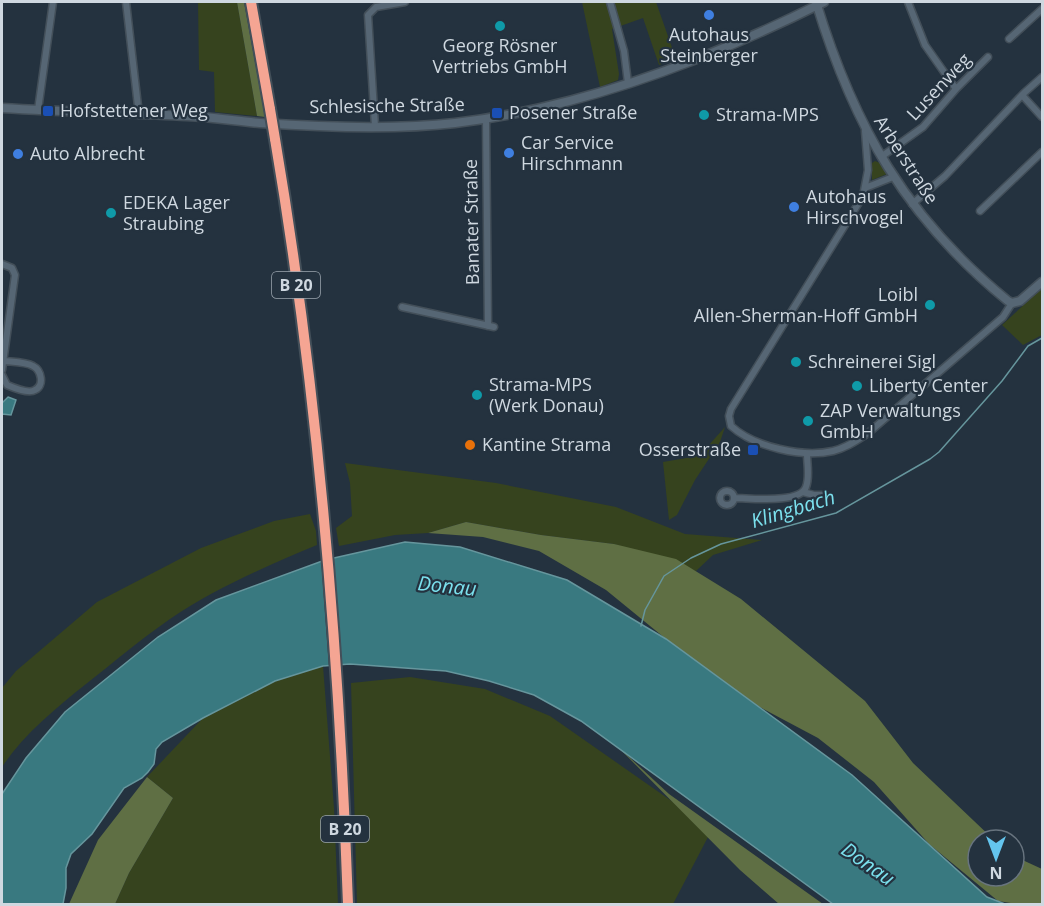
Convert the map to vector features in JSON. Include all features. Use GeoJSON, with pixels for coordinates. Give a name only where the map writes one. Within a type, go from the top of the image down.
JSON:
{"type":"FeatureCollection","features":[{"type":"Feature","properties":{"kind":"highway","name":"B 20"},"geometry":{"type":"LineString","coordinates":[[251,2],[291,244],[324,510],[348,904]]}},
{"type":"Feature","properties":{"kind":"street"},"geometry":{"type":"LineString","coordinates":[[38,110],[53,2]]}},
{"type":"Feature","properties":{"kind":"street"},"geometry":{"type":"LineString","coordinates":[[126,2],[138,115]]}},
{"type":"Feature","properties":{"kind":"street"},"geometry":{"type":"LineString","coordinates":[[375,126],[368,15],[375,7],[405,2]]}},
{"type":"Feature","properties":{"kind":"street"},"geometry":{"type":"LineString","coordinates":[[610,2],[624,51],[628,83]]}},
{"type":"Feature","properties":{"kind":"street"},"geometry":{"type":"LineString","coordinates":[[908,2],[925,45],[956,89]]}},
{"type":"Feature","properties":{"kind":"street","name":"Schlesische Straße"},"geometry":{"type":"LineString","coordinates":[[2,108],[188,116],[281,124],[437,125],[486,119],[557,104],[628,83],[739,41],[819,3]]}},
{"type":"Feature","properties":{"kind":"street","name":"Arberstraße"},"geometry":{"type":"LineString","coordinates":[[819,3],[838,69],[866,130],[893,177],[912,204],[954,252],[1012,303]]}},
{"type":"Feature","properties":{"kind":"street"},"geometry":{"type":"LineString","coordinates":[[1009,39],[1042,9]]}},
{"type":"Feature","properties":{"kind":"street","name":"Lusenweg"},"geometry":{"type":"LineString","coordinates":[[881,157],[923,128],[956,89],[988,57]]}},
{"type":"Feature","properties":{"kind":"street"},"geometry":{"type":"LineString","coordinates":[[912,204],[968,153],[1042,77]]}},
{"type":"Feature","properties":{"kind":"street"},"geometry":{"type":"LineString","coordinates":[[1022,95],[1042,117]]}},
{"type":"Feature","properties":{"kind":"street","name":"Banater Straße"},"geometry":{"type":"LineString","coordinates":[[402,307],[491,327],[486,119]]}},
{"type":"Feature","properties":{"kind":"street"},"geometry":{"type":"LineString","coordinates":[[866,130],[868,157],[866,188],[859,204],[731,409],[729,422],[738,433],[775,447],[807,454],[835,451],[846,447],[867,434],[1003,317],[1012,303],[1020,301],[1042,282]]}},
{"type":"Feature","properties":{"kind":"street"},"geometry":{"type":"LineString","coordinates":[[980,211],[1042,152]]}},
{"type":"Feature","properties":{"kind":"street"},"geometry":{"type":"LineString","coordinates":[[866,188],[893,177]]}},
{"type":"Feature","properties":{"kind":"street"},"geometry":{"type":"LineString","coordinates":[[2,264],[12,268],[15,275],[2,370]]}},
{"type":"Feature","properties":{"kind":"street"},"geometry":{"type":"LineString","coordinates":[[2,375],[7,385],[30,391],[35,391],[39,387],[41,380],[39,372],[33,365],[4,361]]}},
{"type":"Feature","properties":{"kind":"street"},"geometry":{"type":"LineString","coordinates":[[735,498],[798,496],[806,489],[807,454]]}},
{"type":"Feature","properties":{"kind":"street"},"geometry":{"type":"LineString","coordinates":[[803,492],[826,495]]}},
{"type":"Feature","properties":{"kind":"shaded area"},"geometry":{"type":"Polygon","coordinates":[[[198,2],[237,2],[257,116],[215,112],[214,72],[199,70],[198,2]]]}},
{"type":"Feature","properties":{"kind":"shaded area"},"geometry":{"type":"Polygon","coordinates":[[[237,2],[244,2],[265,117],[257,116],[237,2]]]}},
{"type":"Feature","properties":{"kind":"shaded area"},"geometry":{"type":"Polygon","coordinates":[[[582,2],[656,2],[676,59],[659,65],[643,18],[612,29],[618,80],[600,87],[582,2]]]}},
{"type":"Feature","properties":{"kind":"shaded area"},"geometry":{"type":"Polygon","coordinates":[[[875,161],[880,163],[887,174],[872,180],[872,163],[875,161]]]}},
{"type":"Feature","properties":{"kind":"shaded area"},"geometry":{"type":"Polygon","coordinates":[[[1042,288],[1042,335],[1023,345],[1002,325],[1042,288]]]}},
{"type":"Feature","properties":{"kind":"shaded area"},"geometry":{"type":"Polygon","coordinates":[[[725,427],[720,442],[695,480],[677,515],[669,520],[663,462],[692,457],[708,446],[725,427]]]}},
{"type":"Feature","properties":{"kind":"shaded area"},"geometry":{"type":"Polygon","coordinates":[[[345,463],[496,483],[616,507],[685,534],[762,540],[713,555],[696,571],[614,544],[541,535],[466,522],[428,533],[395,535],[339,546],[336,528],[352,516],[350,483],[345,463]]]}},
{"type":"Feature","properties":{"kind":"shaded area"},"geometry":{"type":"Polygon","coordinates":[[[310,514],[316,531],[317,545],[260,569],[170,619],[52,712],[10,755],[2,767],[2,688],[16,671],[97,602],[201,548],[274,521],[310,514]]]}},
{"type":"Feature","properties":{"kind":"shaded area"},"geometry":{"type":"Polygon","coordinates":[[[466,522],[541,535],[614,544],[676,559],[741,599],[865,701],[913,763],[981,828],[966,828],[966,875],[929,844],[874,782],[818,738],[758,706],[666,639],[606,590],[539,551],[483,537],[428,533],[466,522]]]}},
{"type":"Feature","properties":{"kind":"shaded area"},"geometry":{"type":"Polygon","coordinates":[[[323,666],[334,808],[338,904],[115,904],[129,873],[173,798],[147,777],[203,718],[275,681],[323,666]]]}},
{"type":"Feature","properties":{"kind":"shaded area"},"geometry":{"type":"Polygon","coordinates":[[[410,677],[485,689],[550,716],[673,802],[708,837],[673,904],[357,904],[351,683],[410,677]]]}},
{"type":"Feature","properties":{"kind":"shaded area"},"geometry":{"type":"Polygon","coordinates":[[[615,744],[669,794],[823,904],[779,904],[740,870],[615,744]]]}},
{"type":"Feature","properties":{"kind":"shaded area"},"geometry":{"type":"Polygon","coordinates":[[[147,777],[173,798],[129,873],[115,904],[69,904],[98,840],[147,777]]]}},
{"type":"Feature","properties":{"kind":"shaded area"},"geometry":{"type":"Polygon","coordinates":[[[1026,862],[1042,869],[1042,904],[998,901],[982,888],[1026,888],[1026,862]]]}},
{"type":"Feature","properties":{"kind":"water"},"geometry":{"type":"Polygon","coordinates":[[[8,397],[16,400],[11,415],[2,414],[2,403],[8,397]]]}},
{"type":"Feature","properties":{"kind":"water","name":"Donau"},"geometry":{"type":"Polygon","coordinates":[[[405,542],[460,547],[567,580],[666,639],[852,775],[966,878],[966,888],[977,888],[987,897],[1005,904],[833,904],[581,721],[534,695],[446,671],[350,664],[323,666],[275,681],[162,742],[156,749],[154,764],[148,772],[124,788],[92,834],[71,854],[66,868],[63,904],[2,904],[2,794],[26,758],[65,712],[158,637],[216,600],[325,560],[405,542]]]}},
{"type":"Feature","properties":{"kind":"pier"},"geometry":{"type":"Polygon","coordinates":[[[332,555],[340,668],[329,668],[321,558],[332,555]]]}},
{"type":"Feature","properties":{"kind":"waterway","name":"Klingbach"},"geometry":{"type":"LineString","coordinates":[[641,626],[645,610],[664,576],[691,558],[721,544],[836,513],[930,459],[939,452],[1002,381],[1028,346],[1042,338]]}},
{"type":"Feature","properties":{"kind":"place","name":"Autohaus Steinberger"},"geometry":{"type":"Point","coordinates":[709,15]}},
{"type":"Feature","properties":{"kind":"place","name":"Georg Rösner Vertriebs GmbH"},"geometry":{"type":"Point","coordinates":[500,26]}},
{"type":"Feature","properties":{"kind":"place","name":"Hofstettener Weg"},"geometry":{"type":"Point","coordinates":[48,111]}},
{"type":"Feature","properties":{"kind":"place","name":"Posener Straße"},"geometry":{"type":"Point","coordinates":[497,113]}},
{"type":"Feature","properties":{"kind":"place","name":"Strama-MPS"},"geometry":{"type":"Point","coordinates":[704,115]}},
{"type":"Feature","properties":{"kind":"place","name":"Car Service Hirschmann"},"geometry":{"type":"Point","coordinates":[509,153]}},
{"type":"Feature","properties":{"kind":"place","name":"Auto Albrecht"},"geometry":{"type":"Point","coordinates":[18,154]}},
{"type":"Feature","properties":{"kind":"place","name":"Autohaus Hirschvogel"},"geometry":{"type":"Point","coordinates":[794,207]}},
{"type":"Feature","properties":{"kind":"place","name":"EDEKA Lager Straubing"},"geometry":{"type":"Point","coordinates":[111,213]}},
{"type":"Feature","properties":{"kind":"place","name":"Loibl Allen-Sherman-Hoff GmbH"},"geometry":{"type":"Point","coordinates":[930,305]}},
{"type":"Feature","properties":{"kind":"place","name":"Schreinerei Sigl"},"geometry":{"type":"Point","coordinates":[796,362]}},
{"type":"Feature","properties":{"kind":"place","name":"Liberty Center"},"geometry":{"type":"Point","coordinates":[857,386]}},
{"type":"Feature","properties":{"kind":"place","name":"Strama-MPS (Werk Donau)"},"geometry":{"type":"Point","coordinates":[477,395]}},
{"type":"Feature","properties":{"kind":"place","name":"ZAP Verwaltungs GmbH"},"geometry":{"type":"Point","coordinates":[808,421]}},
{"type":"Feature","properties":{"kind":"place","name":"Kantine Strama"},"geometry":{"type":"Point","coordinates":[470,445]}},
{"type":"Feature","properties":{"kind":"place","name":"Osserstraße"},"geometry":{"type":"Point","coordinates":[753,450]}}]}
